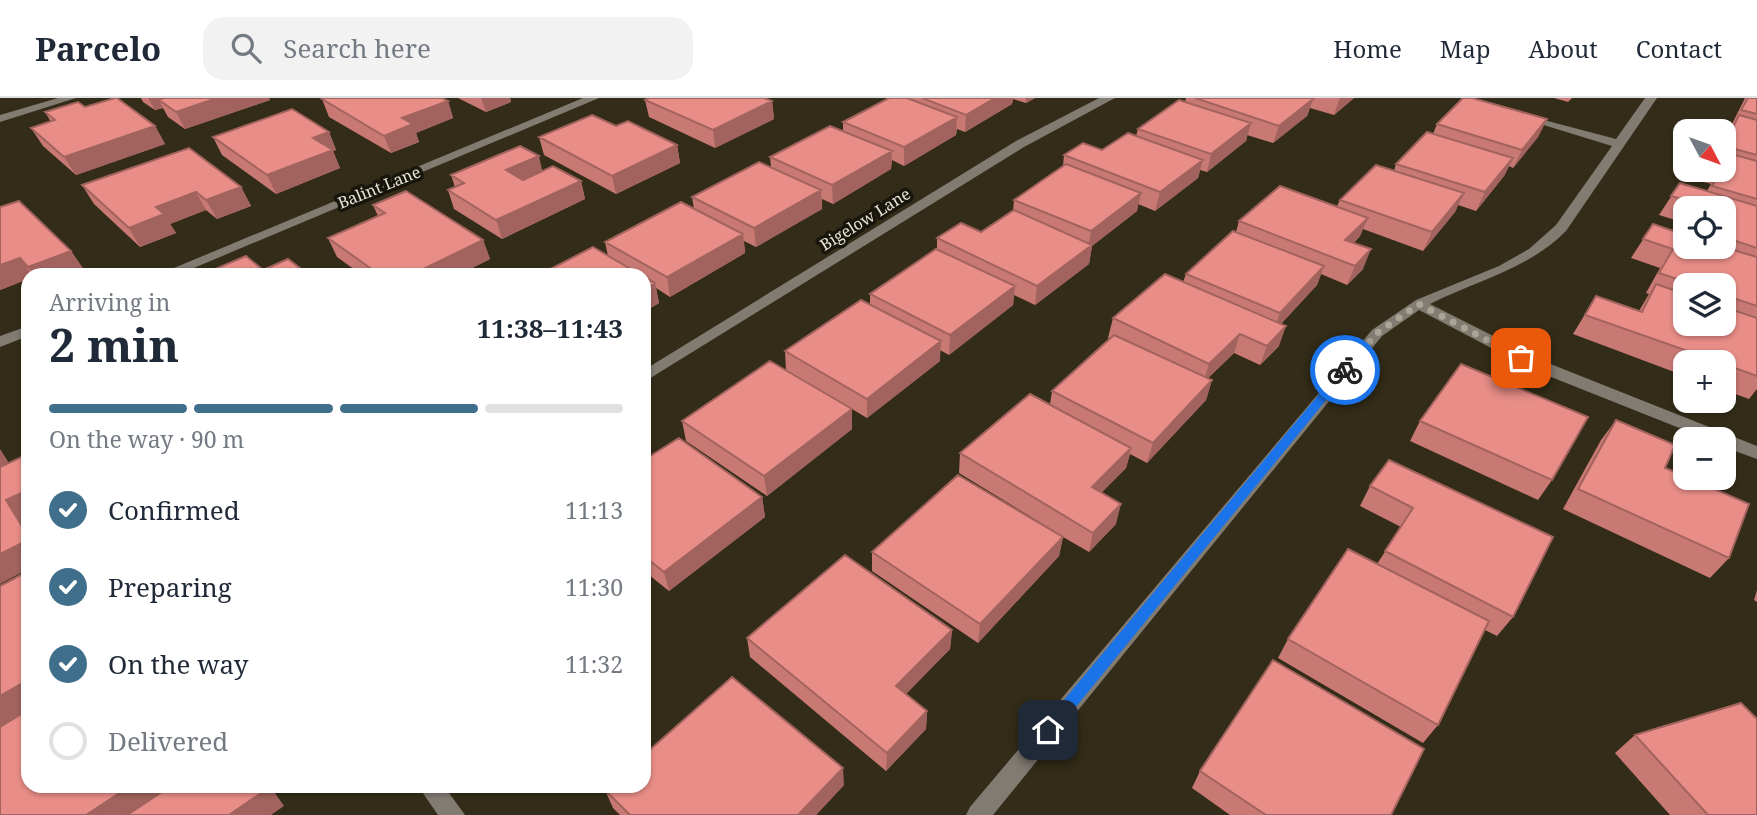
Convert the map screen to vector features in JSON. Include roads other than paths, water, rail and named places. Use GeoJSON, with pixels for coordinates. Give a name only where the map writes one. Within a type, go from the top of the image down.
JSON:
{"type":"FeatureCollection","features":[{"type":"Feature","properties":{"kind":"street"},"geometry":{"type":"LineString","coordinates":[[0,119],[70,98]]}},
{"type":"Feature","properties":{"kind":"street","name":"Balint Lane"},"geometry":{"type":"LineString","coordinates":[[181,268],[593,98]]}},
{"type":"Feature","properties":{"kind":"street","name":"Bigelow Lane"},"geometry":{"type":"LineString","coordinates":[[651,373],[1020,144],[1090,105],[1109,98]]}},
{"type":"Feature","properties":{"kind":"street"},"geometry":{"type":"LineString","coordinates":[[978,815],[1363,348],[1384,327],[1419,304],[1492,276],[1534,254],[1561,228],[1651,98]]}},
{"type":"Feature","properties":{"kind":"street"},"geometry":{"type":"LineString","coordinates":[[1514,113],[1619,144]]}},
{"type":"Feature","properties":{"kind":"street"},"geometry":{"type":"LineString","coordinates":[[1419,304],[1537,365],[1693,427]]}},
{"type":"Feature","properties":{"kind":"street"},"geometry":{"type":"LineString","coordinates":[[0,342],[21,334]]}},
{"type":"Feature","properties":{"kind":"street"},"geometry":{"type":"LineString","coordinates":[[1736,444],[1757,453]]}},
{"type":"Feature","properties":{"kind":"street"},"geometry":{"type":"LineString","coordinates":[[435,793],[453,815]]}}]}
